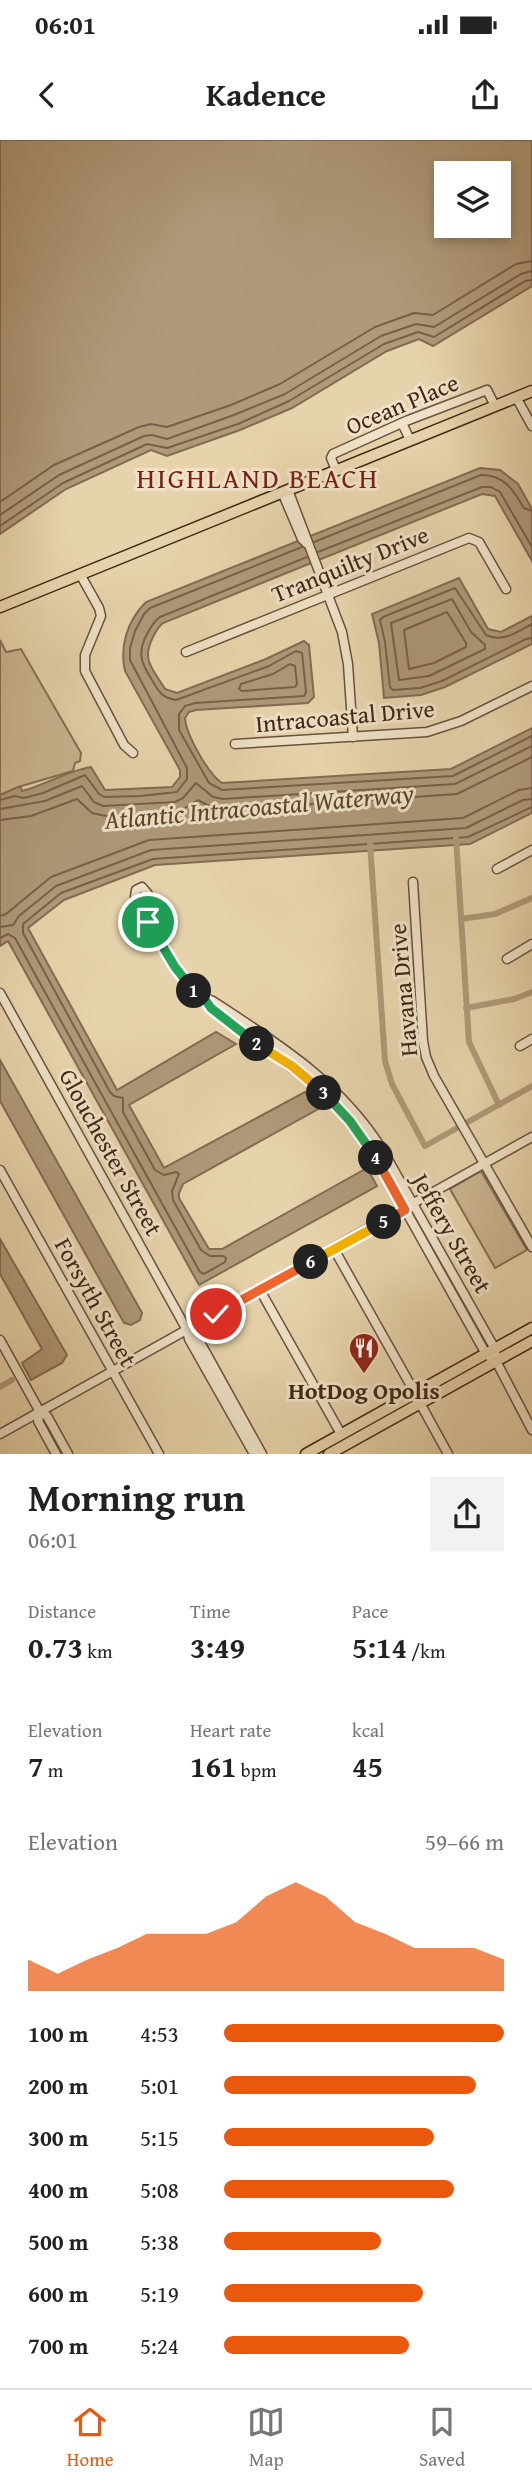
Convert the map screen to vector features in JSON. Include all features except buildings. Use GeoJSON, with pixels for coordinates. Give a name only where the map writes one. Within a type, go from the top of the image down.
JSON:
{"type":"FeatureCollection","features":[{"type":"Feature","properties":{"kind":"main road"},"geometry":{"type":"LineString","coordinates":[[0,607],[532,391]]}},
{"type":"Feature","properties":{"kind":"main road"},"geometry":{"type":"LineString","coordinates":[[306,1454],[347,1443],[415,1393],[532,1328]]}},
{"type":"Feature","properties":{"kind":"main road"},"geometry":{"type":"LineString","coordinates":[[329,1454],[532,1341]]}},
{"type":"Feature","properties":{"kind":"street","name":"Ocean Place"},"geometry":{"type":"LineString","coordinates":[[336,470],[331,458],[333,454],[412,418],[487,390],[495,405]]}},
{"type":"Feature","properties":{"kind":"street"},"geometry":{"type":"LineString","coordinates":[[516,397],[532,426]]}},
{"type":"Feature","properties":{"kind":"street"},"geometry":{"type":"LineString","coordinates":[[412,418],[415,438]]}},
{"type":"Feature","properties":{"kind":"street"},"geometry":{"type":"LineString","coordinates":[[401,423],[415,438]]}},
{"type":"Feature","properties":{"kind":"street"},"geometry":{"type":"LineString","coordinates":[[285,491],[328,594],[345,648],[353,737]]}},
{"type":"Feature","properties":{"kind":"street","name":"Tranquilty Drive"},"geometry":{"type":"LineString","coordinates":[[186,652],[468,538],[479,542],[506,589]]}},
{"type":"Feature","properties":{"kind":"street"},"geometry":{"type":"LineString","coordinates":[[80,575],[100,612],[85,655],[86,675],[124,745],[133,753]]}},
{"type":"Feature","properties":{"kind":"street","name":"Intracoastal Drive"},"geometry":{"type":"LineString","coordinates":[[235,744],[416,733],[442,728],[532,686]]}},
{"type":"Feature","properties":{"kind":"street"},"geometry":{"type":"LineString","coordinates":[[497,869],[532,850]]}},
{"type":"Feature","properties":{"kind":"street","name":"Havana Drive"},"geometry":{"type":"LineString","coordinates":[[413,882],[424,1046],[430,1067],[532,1245]]}},
{"type":"Feature","properties":{"kind":"street","name":"Jeffery Street"},"geometry":{"type":"LineString","coordinates":[[142,909],[175,967],[211,1008],[314,1084],[358,1131],[464,1316],[496,1361],[532,1430]]}},
{"type":"Feature","properties":{"kind":"street"},"geometry":{"type":"LineString","coordinates":[[507,959],[532,944]]}},
{"type":"Feature","properties":{"kind":"street","name":"Glouchester Street"},"geometry":{"type":"LineString","coordinates":[[0,993],[187,1330],[196,1335],[254,1454]]}},
{"type":"Feature","properties":{"kind":"street","name":"Jeffery Street"},"geometry":{"type":"LineString","coordinates":[[204,998],[222,1007],[312,1069],[337,1091],[366,1125],[473,1311],[490,1352]]}},
{"type":"Feature","properties":{"kind":"street"},"geometry":{"type":"LineString","coordinates":[[520,1046],[532,1039]]}},
{"type":"Feature","properties":{"kind":"street"},"geometry":{"type":"LineString","coordinates":[[358,1131],[366,1125]]}},
{"type":"Feature","properties":{"kind":"street"},"geometry":{"type":"LineString","coordinates":[[0,1434],[532,1138]]}},
{"type":"Feature","properties":{"kind":"street","name":"Forsyth Street"},"geometry":{"type":"LineString","coordinates":[[0,1170],[159,1454]]}},
{"type":"Feature","properties":{"kind":"street"},"geometry":{"type":"LineString","coordinates":[[334,1249],[415,1393]]}},
{"type":"Feature","properties":{"kind":"street"},"geometry":{"type":"LineString","coordinates":[[260,1290],[347,1443]]}},
{"type":"Feature","properties":{"kind":"street"},"geometry":{"type":"LineString","coordinates":[[464,1316],[473,1311]]}},
{"type":"Feature","properties":{"kind":"street"},"geometry":{"type":"LineString","coordinates":[[0,1340],[40,1412],[47,1416],[68,1454]]}},
{"type":"Feature","properties":{"kind":"street"},"geometry":{"type":"LineString","coordinates":[[420,1403],[448,1454]]}},
{"type":"Feature","properties":{"kind":"street"},"geometry":{"type":"LineString","coordinates":[[40,1412],[38,1421],[56,1454]]}},
{"type":"Feature","properties":{"kind":"street","name":"Glouchester Street"},"geometry":{"type":"LineString","coordinates":[[240,1421],[262,1454]]}},
{"type":"Feature","properties":{"kind":"shaded area"},"geometry":{"type":"Polygon","coordinates":[[[0,640],[6,652],[21,649],[81,753],[80,761],[75,763],[73,771],[0,795],[0,640]]]}},
{"type":"Feature","properties":{"kind":"shaded area"},"geometry":{"type":"Polygon","coordinates":[[[481,1171],[527,1250],[495,1268],[450,1189],[481,1171]]]}},
{"type":"Feature","properties":{"kind":"water"},"geometry":{"type":"Polygon","coordinates":[[[0,140],[532,140],[532,286],[433,346],[419,339],[387,351],[292,408],[167,456],[151,450],[66,489],[0,534],[0,140]]]}},
{"type":"Feature","properties":{"kind":"water","name":"Atlantic Intracoastal Waterway"},"geometry":{"type":"Polygon","coordinates":[[[480,468],[500,470],[518,484],[532,509],[532,561],[495,496],[482,494],[163,623],[150,645],[148,658],[165,689],[177,693],[266,659],[304,641],[309,645],[314,697],[308,703],[196,710],[189,712],[185,718],[189,734],[199,753],[210,771],[222,783],[451,769],[532,728],[532,813],[470,844],[155,865],[64,900],[28,928],[117,1090],[216,1032],[236,1044],[129,1105],[164,1168],[305,1092],[320,1108],[183,1184],[179,1198],[209,1249],[222,1249],[367,1168],[377,1186],[199,1285],[8,941],[0,946],[0,795],[18,787],[22,791],[91,767],[105,790],[172,787],[180,777],[180,770],[125,671],[123,662],[124,643],[130,625],[146,602],[480,468]]]}},
{"type":"Feature","properties":{"kind":"water"},"geometry":{"type":"Polygon","coordinates":[[[459,578],[488,629],[501,632],[532,616],[532,644],[445,687],[421,695],[384,698],[379,643],[372,614],[459,578]]]}},
{"type":"Feature","properties":{"kind":"water"},"geometry":{"type":"Polygon","coordinates":[[[0,1060],[142,1313],[140,1320],[131,1325],[124,1323],[0,1101],[0,1060]]]}},
{"type":"Feature","properties":{"kind":"water"},"geometry":{"type":"Polygon","coordinates":[[[0,1239],[67,1355],[62,1363],[31,1380],[22,1363],[42,1349],[0,1274],[0,1239]]]}},
{"type":"Feature","properties":{"kind":"waterway"},"geometry":{"type":"LineString","coordinates":[[456,838],[469,1042],[499,1105]]}},
{"type":"Feature","properties":{"kind":"waterway"},"geometry":{"type":"LineString","coordinates":[[370,843],[385,1061],[392,1084],[425,1146],[532,1086]]}},
{"type":"Feature","properties":{"kind":"waterway"},"geometry":{"type":"LineString","coordinates":[[461,919],[495,914],[532,898]]}},
{"type":"Feature","properties":{"kind":"waterway"},"geometry":{"type":"LineString","coordinates":[[466,1008],[514,999],[532,992]]}},
{"type":"Feature","properties":{"kind":"waterway"},"geometry":{"type":"LineString","coordinates":[[0,1387],[12,1380]]}},
{"type":"Feature","properties":{"kind":"place","name":"HotDog Opolis"},"geometry":{"type":"Point","coordinates":[364,1375]}},
{"type":"Feature","properties":{"kind":"district","name":"HIGHLAND BEACH"},"geometry":{"type":"Point","coordinates":[258,477]}},
{"type":"Feature","properties":{"kind":"route"},"geometry":{"type":"LineString","coordinates":[[148,922],[165,952],[211,1008],[245,1036],[292,1066],[341,1110],[373,1154],[405,1210],[216,1314]]}}]}
